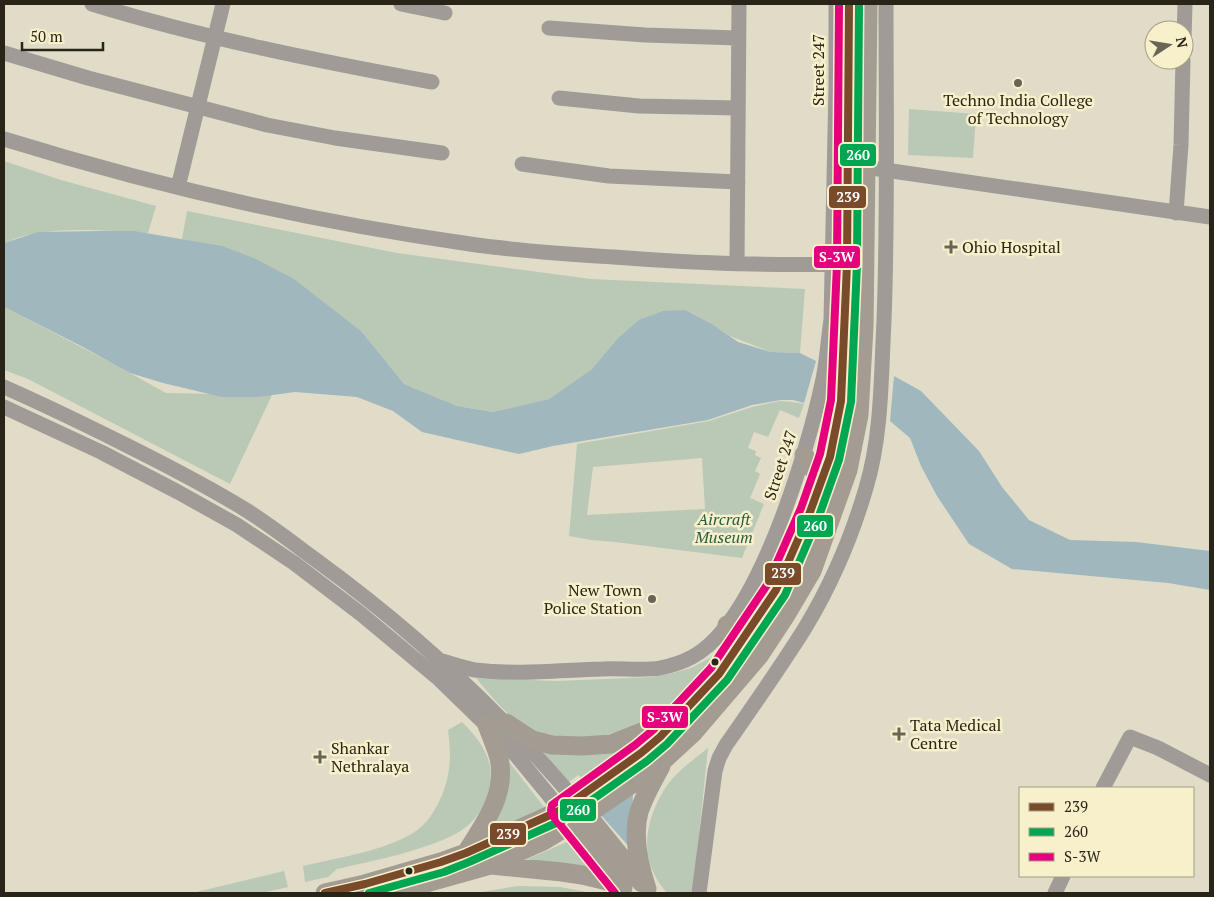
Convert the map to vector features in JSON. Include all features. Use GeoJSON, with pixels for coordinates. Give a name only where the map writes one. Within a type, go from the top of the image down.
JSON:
{"type":"FeatureCollection","features":[{"type":"Feature","properties":{"kind":"main road"},"geometry":{"type":"LineString","coordinates":[[391,893],[490,865],[543,841],[660,737],[719,674],[776,590],[810,512],[830,457],[841,401],[839,264],[850,4]]}},
{"type":"Feature","properties":{"kind":"main road"},"geometry":{"type":"LineString","coordinates":[[326,893],[365,884],[466,853],[574,812],[663,760],[693,733],[759,656],[786,616],[812,571],[843,486],[859,415],[862,386],[867,168],[868,4]]}},
{"type":"Feature","properties":{"kind":"main road"},"geometry":{"type":"LineString","coordinates":[[804,455],[821,482]]}},
{"type":"Feature","properties":{"kind":"main road"},"geometry":{"type":"LineString","coordinates":[[727,625],[734,654]]}},
{"type":"Feature","properties":{"kind":"main road"},"geometry":{"type":"LineString","coordinates":[[506,723],[532,740],[552,745],[582,746],[611,744],[680,716]]}},
{"type":"Feature","properties":{"kind":"main road"},"geometry":{"type":"LineString","coordinates":[[466,853],[490,814],[498,796],[501,778],[499,758],[487,725]]}},
{"type":"Feature","properties":{"kind":"main road"},"geometry":{"type":"LineString","coordinates":[[648,891],[638,852],[637,824],[645,798],[663,760]]}},
{"type":"Feature","properties":{"kind":"main road"},"geometry":{"type":"LineString","coordinates":[[574,812],[624,889]]}},
{"type":"Feature","properties":{"kind":"main road"},"geometry":{"type":"LineString","coordinates":[[574,812],[608,839],[648,891]]}},
{"type":"Feature","properties":{"kind":"main road"},"geometry":{"type":"LineString","coordinates":[[490,865],[569,873],[624,889]]}},
{"type":"Feature","properties":{"kind":"street"},"geometry":{"type":"LineString","coordinates":[[92,4],[309,59],[432,82]]}},
{"type":"Feature","properties":{"kind":"street"},"geometry":{"type":"LineString","coordinates":[[178,187],[223,4]]}},
{"type":"Feature","properties":{"kind":"street"},"geometry":{"type":"LineString","coordinates":[[401,4],[445,13]]}},
{"type":"Feature","properties":{"kind":"street"},"geometry":{"type":"LineString","coordinates":[[737,264],[738,4]]}},
{"type":"Feature","properties":{"kind":"street","name":"Street 247"},"geometry":{"type":"LineString","coordinates":[[442,661],[474,670],[659,668],[692,657],[712,644],[727,625],[758,576],[776,533],[804,455],[823,379],[839,264],[836,4]]}},
{"type":"Feature","properties":{"kind":"street"},"geometry":{"type":"LineString","coordinates":[[699,893],[715,771],[719,758],[815,610],[843,550],[866,488],[874,455],[880,388],[885,281],[886,4]]}},
{"type":"Feature","properties":{"kind":"street"},"geometry":{"type":"LineString","coordinates":[[1185,4],[1185,20]]}},
{"type":"Feature","properties":{"kind":"street"},"geometry":{"type":"LineString","coordinates":[[549,28],[645,35],[738,38]]}},
{"type":"Feature","properties":{"kind":"street"},"geometry":{"type":"LineString","coordinates":[[4,53],[88,78],[268,125],[335,138],[442,153]]}},
{"type":"Feature","properties":{"kind":"street"},"geometry":{"type":"LineString","coordinates":[[1176,213],[1183,70]]}},
{"type":"Feature","properties":{"kind":"street"},"geometry":{"type":"LineString","coordinates":[[558,98],[639,106],[738,108]]}},
{"type":"Feature","properties":{"kind":"street"},"geometry":{"type":"LineString","coordinates":[[4,139],[111,171],[324,220],[471,244],[685,263],[839,264]]}},
{"type":"Feature","properties":{"kind":"street"},"geometry":{"type":"LineString","coordinates":[[522,164],[609,176],[738,182]]}},
{"type":"Feature","properties":{"kind":"street"},"geometry":{"type":"LineString","coordinates":[[867,168],[1210,217]]}},
{"type":"Feature","properties":{"kind":"street"},"geometry":{"type":"LineString","coordinates":[[4,387],[89,426],[246,510],[338,576],[442,661],[506,723],[538,756],[574,812]]}},
{"type":"Feature","properties":{"kind":"street"},"geometry":{"type":"LineString","coordinates":[[4,407],[101,452],[237,525],[294,563],[361,614],[433,674],[574,812]]}},
{"type":"Feature","properties":{"kind":"street"},"geometry":{"type":"LineString","coordinates":[[237,525],[246,510]]}},
{"type":"Feature","properties":{"kind":"street"},"geometry":{"type":"LineString","coordinates":[[1104,787],[1130,737],[1158,748],[1210,775]]}},
{"type":"Feature","properties":{"kind":"street"},"geometry":{"type":"LineString","coordinates":[[1055,893],[1063,877]]}},
{"type":"Feature","properties":{"kind":"green space"},"geometry":{"type":"Polygon","coordinates":[[[909,109],[976,114],[973,158],[908,155],[909,109]]]}},
{"type":"Feature","properties":{"kind":"green space"},"geometry":{"type":"Polygon","coordinates":[[[4,161],[61,180],[156,206],[148,233],[94,230],[56,231],[20,237],[4,243],[4,161]]]}},
{"type":"Feature","properties":{"kind":"green space"},"geometry":{"type":"Polygon","coordinates":[[[187,211],[397,253],[591,279],[805,289],[800,353],[771,352],[730,336],[687,310],[617,339],[592,369],[549,399],[493,412],[457,406],[404,384],[362,332],[182,239],[187,211]]]}},
{"type":"Feature","properties":{"kind":"green space"},"geometry":{"type":"Polygon","coordinates":[[[4,307],[166,393],[272,395],[230,484],[28,379],[4,370],[4,307]]]}},
{"type":"Feature","properties":{"kind":"green space","name":"Aircraft Museum"},"geometry":{"type":"Polygon","coordinates":[[[780,401],[804,404],[799,418],[780,410],[768,437],[754,432],[748,448],[756,451],[755,455],[761,458],[755,471],[760,474],[750,498],[764,504],[742,558],[569,536],[577,444],[709,421],[752,407],[780,401]],[[702,458],[593,467],[587,515],[705,509],[702,458]]]}},
{"type":"Feature","properties":{"kind":"green space"},"geometry":{"type":"Polygon","coordinates":[[[715,655],[671,709],[657,717],[622,731],[584,738],[547,736],[532,730],[516,720],[501,707],[476,678],[557,681],[652,677],[691,668],[715,655]]]}},
{"type":"Feature","properties":{"kind":"green space"},"geometry":{"type":"Polygon","coordinates":[[[462,722],[481,744],[489,761],[491,779],[482,807],[472,822],[450,837],[419,849],[337,869],[328,877],[305,882],[303,866],[383,847],[411,834],[426,822],[437,805],[448,775],[450,745],[448,730],[462,722]]]}},
{"type":"Feature","properties":{"kind":"green space"},"geometry":{"type":"Polygon","coordinates":[[[634,744],[634,747],[586,782],[578,775],[569,782],[545,755],[544,751],[634,744]]]}},
{"type":"Feature","properties":{"kind":"green space"},"geometry":{"type":"Polygon","coordinates":[[[708,748],[693,893],[667,893],[657,880],[651,867],[647,839],[649,825],[660,797],[668,784],[682,769],[708,748]]]}},
{"type":"Feature","properties":{"kind":"green space"},"geometry":{"type":"Polygon","coordinates":[[[510,763],[544,807],[485,835],[504,802],[508,764],[510,763]]]}},
{"type":"Feature","properties":{"kind":"green space"},"geometry":{"type":"Polygon","coordinates":[[[569,841],[603,878],[521,862],[569,841]]]}},
{"type":"Feature","properties":{"kind":"green space"},"geometry":{"type":"Polygon","coordinates":[[[284,871],[288,887],[262,893],[192,893],[284,871]]]}},
{"type":"Feature","properties":{"kind":"green space"},"geometry":{"type":"Polygon","coordinates":[[[517,886],[560,887],[592,893],[476,893],[517,886]]]}},
{"type":"Feature","properties":{"kind":"water"},"geometry":{"type":"Polygon","coordinates":[[[134,231],[222,246],[256,259],[294,279],[362,332],[404,384],[457,406],[493,412],[549,399],[592,369],[617,339],[639,320],[663,311],[686,310],[712,324],[738,342],[771,352],[800,353],[816,361],[804,403],[793,400],[781,400],[752,405],[708,420],[553,446],[519,454],[422,432],[393,411],[357,397],[295,392],[258,397],[222,397],[163,383],[130,373],[4,307],[4,243],[38,232],[134,231]]]}},
{"type":"Feature","properties":{"kind":"water"},"geometry":{"type":"Polygon","coordinates":[[[894,376],[921,391],[979,451],[1002,487],[1029,520],[1070,540],[1136,542],[1210,551],[1210,590],[1168,583],[1012,569],[969,544],[937,496],[921,466],[910,438],[890,421],[894,376]]]}},
{"type":"Feature","properties":{"kind":"water"},"geometry":{"type":"Polygon","coordinates":[[[633,790],[631,849],[601,815],[633,790]]]}},
{"type":"Feature","properties":{"kind":"transit line","name":"S-3W"},"geometry":{"type":"LineString","coordinates":[[615,893],[553,816],[552,805],[653,730],[711,668],[767,585],[801,508],[820,454],[831,400],[837,264],[839,4]]}},
{"type":"Feature","properties":{"kind":"transit line","name":"239"},"geometry":{"type":"LineString","coordinates":[[325,893],[365,884],[441,862],[466,853],[561,810],[641,753],[660,737],[719,674],[776,590],[810,512],[830,457],[841,401],[847,264],[849,4]]}},
{"type":"Feature","properties":{"kind":"transit line","name":"260"},"geometry":{"type":"LineString","coordinates":[[369,893],[444,872],[565,819],[647,761],[667,744],[727,680],[785,595],[819,516],[839,460],[851,402],[857,264],[859,4]]}},
{"type":"Feature","properties":{"kind":"place","name":"Techno India College of Technology"},"geometry":{"type":"Point","coordinates":[1018,83]}},
{"type":"Feature","properties":{"kind":"place","name":"Ohio Hospital"},"geometry":{"type":"Point","coordinates":[951,247]}},
{"type":"Feature","properties":{"kind":"place","name":"New Town Police Station"},"geometry":{"type":"Point","coordinates":[652,599]}},
{"type":"Feature","properties":{"kind":"place","name":"Tata Medical Centre"},"geometry":{"type":"Point","coordinates":[899,734]}},
{"type":"Feature","properties":{"kind":"place","name":"Shankar Nethralaya"},"geometry":{"type":"Point","coordinates":[320,757]}}]}
